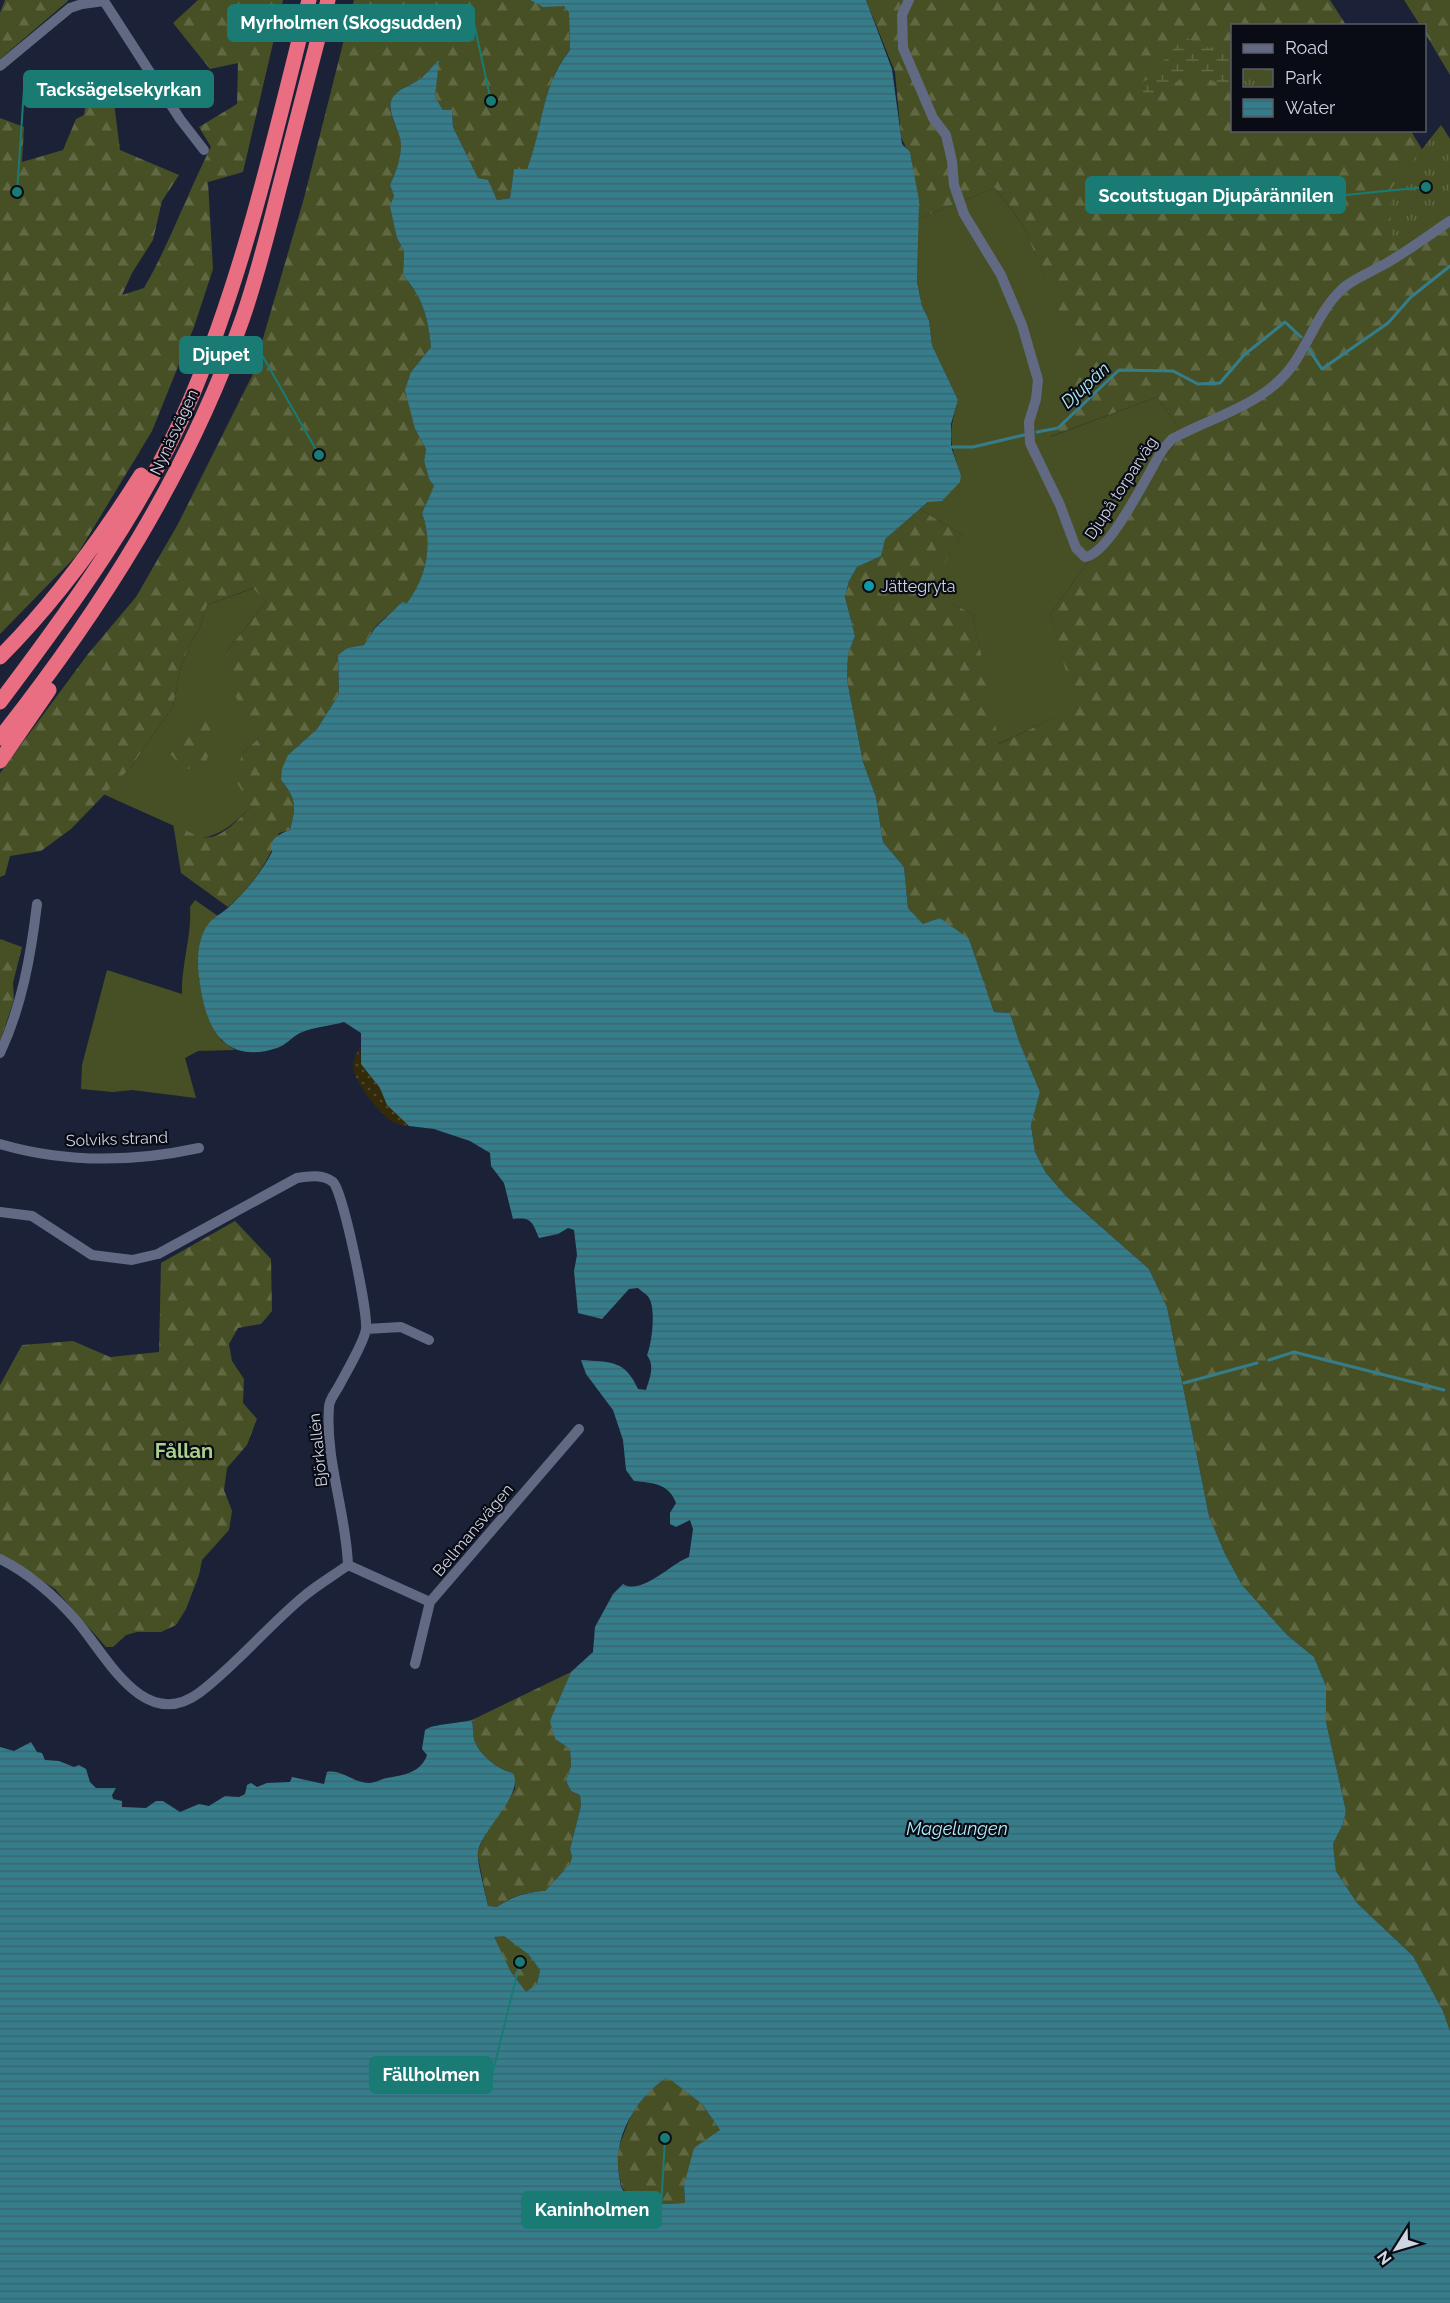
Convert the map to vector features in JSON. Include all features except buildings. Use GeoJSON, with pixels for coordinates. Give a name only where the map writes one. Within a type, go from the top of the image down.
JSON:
{"type":"FeatureCollection","features":[{"type":"Feature","properties":{"kind":"highway","name":"Nynäsvägen"},"geometry":{"type":"LineString","coordinates":[[0,702],[93,575],[120,533],[168,447],[194,392],[242,254],[309,0]]}},
{"type":"Feature","properties":{"kind":"highway","name":"Nynäsvägen"},"geometry":{"type":"LineString","coordinates":[[0,738],[32,698],[111,586],[185,456],[242,320],[263,251],[328,0]]}},
{"type":"Feature","properties":{"kind":"highway"},"geometry":{"type":"LineString","coordinates":[[0,657],[33,623],[113,520],[194,392]]}},
{"type":"Feature","properties":{"kind":"highway"},"geometry":{"type":"LineString","coordinates":[[0,762],[64,669],[111,586]]}},
{"type":"Feature","properties":{"kind":"street","name":"Djupå torparväg"},"geometry":{"type":"LineString","coordinates":[[909,0],[902,15],[903,48],[933,118],[946,135],[952,161],[954,185],[964,214],[1002,275],[1022,325],[1038,380],[1036,399],[1029,422],[1030,443],[1060,505],[1076,548],[1085,557],[1096,553],[1115,532],[1163,448],[1172,439],[1252,401],[1276,385],[1292,366],[1314,327],[1343,287],[1404,253],[1450,221]]}},
{"type":"Feature","properties":{"kind":"street"},"geometry":{"type":"LineString","coordinates":[[0,66],[70,8],[105,1],[180,119],[204,150]]}},
{"type":"Feature","properties":{"kind":"street"},"geometry":{"type":"LineString","coordinates":[[0,1053],[21,998],[32,947],[37,904]]}},
{"type":"Feature","properties":{"kind":"street","name":"Solviks strand"},"geometry":{"type":"LineString","coordinates":[[0,1144],[80,1159],[165,1155],[199,1148]]}},
{"type":"Feature","properties":{"kind":"street"},"geometry":{"type":"LineString","coordinates":[[0,1212],[32,1216],[92,1255],[132,1260],[158,1254],[297,1178],[311,1176],[324,1178],[333,1183],[342,1203],[363,1296],[366,1329],[401,1327],[429,1340]]}},
{"type":"Feature","properties":{"kind":"street","name":"Björkallén"},"geometry":{"type":"LineString","coordinates":[[348,1565],[345,1527],[329,1439],[329,1404],[366,1329]]}},
{"type":"Feature","properties":{"kind":"street","name":"Bellmansvägen"},"geometry":{"type":"LineString","coordinates":[[415,1664],[430,1602],[579,1429]]}},
{"type":"Feature","properties":{"kind":"street"},"geometry":{"type":"LineString","coordinates":[[0,1559],[13,1565],[75,1618],[119,1676],[139,1696],[156,1704],[167,1705],[197,1694],[304,1597],[348,1565],[430,1602]]}},
{"type":"Feature","properties":{"kind":"green space"},"geometry":{"type":"Polygon","coordinates":[[[5,0],[68,1],[0,59],[0,13],[5,0]]]}},
{"type":"Feature","properties":{"kind":"green space"},"geometry":{"type":"Polygon","coordinates":[[[198,0],[283,0],[243,172],[208,182],[213,269],[194,327],[152,431],[77,555],[0,634],[0,118],[24,127],[22,162],[63,150],[76,119],[84,115],[90,79],[114,103],[120,150],[179,175],[162,201],[153,240],[132,273],[122,295],[144,288],[211,147],[199,127],[237,104],[238,63],[210,69],[173,23],[198,0]]]}},
{"type":"Feature","properties":{"kind":"green space"},"geometry":{"type":"Polygon","coordinates":[[[354,0],[530,0],[543,6],[564,6],[569,13],[570,50],[553,78],[527,169],[514,170],[510,198],[497,200],[488,181],[478,178],[453,127],[452,110],[443,110],[435,97],[438,61],[418,80],[398,91],[390,104],[401,144],[400,160],[390,185],[394,196],[397,238],[404,251],[403,275],[420,300],[428,326],[431,347],[411,372],[415,429],[426,449],[424,461],[429,479],[434,486],[422,513],[427,549],[419,583],[407,603],[402,602],[375,627],[364,645],[347,648],[338,655],[339,694],[317,729],[288,755],[281,780],[294,804],[290,830],[279,833],[258,873],[245,891],[228,907],[181,873],[173,823],[199,836],[213,837],[234,824],[251,807],[235,779],[242,754],[259,738],[230,687],[226,652],[266,602],[253,588],[207,605],[199,630],[189,645],[181,667],[173,706],[131,767],[71,829],[41,851],[10,856],[5,875],[0,877],[0,773],[88,654],[136,597],[178,524],[252,376],[304,198],[354,0]]]}},
{"type":"Feature","properties":{"kind":"green space"},"geometry":{"type":"Polygon","coordinates":[[[866,0],[1330,0],[1345,24],[1231,24],[1231,132],[1412,132],[1450,196],[1450,2031],[1443,2011],[1413,1956],[1357,1903],[1336,1871],[1333,1844],[1343,1824],[1346,1811],[1326,1722],[1326,1686],[1314,1657],[1287,1635],[1242,1585],[1225,1554],[1209,1516],[1167,1307],[1149,1269],[1066,1196],[1046,1173],[1035,1152],[1031,1125],[1040,1092],[1010,1013],[994,1012],[969,939],[923,924],[908,908],[904,867],[883,842],[876,797],[863,762],[847,680],[848,654],[855,636],[845,597],[849,581],[857,567],[881,556],[884,539],[920,509],[962,535],[927,591],[973,614],[999,744],[1076,707],[1050,614],[1183,433],[1157,397],[1049,437],[1075,352],[1023,225],[995,188],[918,219],[911,158],[901,137],[895,72],[866,0]]]}},
{"type":"Feature","properties":{"kind":"green space"},"geometry":{"type":"Polygon","coordinates":[[[1404,0],[1450,0],[1450,75],[1426,35],[1426,24],[1419,24],[1404,0]]]}},
{"type":"Feature","properties":{"kind":"green space"},"geometry":{"type":"Polygon","coordinates":[[[1184,37],[1231,58],[1231,86],[1188,74],[1148,101],[1139,84],[1148,79],[1184,37]]]}},
{"type":"Feature","properties":{"kind":"green space"},"geometry":{"type":"Polygon","coordinates":[[[1441,125],[1450,139],[1450,211],[1419,235],[1391,238],[1390,190],[1441,125]]]}},
{"type":"Feature","properties":{"kind":"green space","name":"Djupån"},"geometry":{"type":"Polygon","coordinates":[[[995,188],[1023,225],[1076,353],[1050,437],[1157,397],[1183,433],[1050,614],[1077,707],[998,744],[973,614],[926,591],[962,535],[920,509],[961,475],[951,438],[958,400],[932,345],[929,320],[922,306],[917,282],[918,219],[995,188]]]}},
{"type":"Feature","properties":{"kind":"green space"},"geometry":{"type":"Polygon","coordinates":[[[254,588],[266,602],[226,652],[248,716],[259,738],[242,754],[251,807],[222,831],[201,838],[103,794],[131,767],[173,706],[181,667],[189,645],[199,630],[207,605],[254,588]]]}},
{"type":"Feature","properties":{"kind":"green space"},"geometry":{"type":"Polygon","coordinates":[[[204,720],[217,724],[206,763],[188,769],[165,749],[172,735],[185,735],[204,720]]]}},
{"type":"Feature","properties":{"kind":"green space"},"geometry":{"type":"Polygon","coordinates":[[[195,900],[218,916],[210,922],[201,939],[199,979],[221,1040],[235,1050],[198,1051],[185,1058],[196,1098],[132,1090],[113,1092],[81,1089],[82,1065],[107,970],[182,994],[190,907],[195,900]]]}},
{"type":"Feature","properties":{"kind":"green space"},"geometry":{"type":"Polygon","coordinates":[[[0,939],[22,947],[13,983],[14,1000],[0,1041],[0,939]]]}},
{"type":"Feature","properties":{"kind":"green space"},"geometry":{"type":"Polygon","coordinates":[[[235,1221],[271,1259],[272,1311],[261,1324],[238,1328],[229,1344],[232,1361],[244,1379],[243,1403],[257,1419],[247,1445],[227,1468],[224,1490],[232,1511],[229,1530],[202,1560],[199,1575],[186,1609],[176,1625],[161,1632],[137,1632],[126,1635],[113,1647],[106,1647],[55,1589],[0,1555],[0,1385],[22,1345],[73,1341],[110,1357],[159,1352],[161,1263],[235,1221]]]}},
{"type":"Feature","properties":{"kind":"green space"},"geometry":{"type":"Polygon","coordinates":[[[571,1672],[551,1721],[555,1739],[570,1749],[571,1766],[566,1781],[571,1791],[580,1795],[581,1806],[570,1849],[572,1857],[570,1864],[545,1891],[520,1895],[497,1907],[488,1906],[477,1852],[487,1831],[515,1789],[513,1773],[495,1765],[476,1745],[472,1720],[571,1672]]]}},
{"type":"Feature","properties":{"kind":"green space"},"geometry":{"type":"Polygon","coordinates":[[[504,1935],[528,1954],[540,1970],[537,1984],[526,1993],[511,1972],[493,1937],[504,1935]]]}},
{"type":"Feature","properties":{"kind":"green space"},"geometry":{"type":"Polygon","coordinates":[[[666,2078],[671,2079],[702,2104],[720,2130],[684,2185],[685,2203],[640,2205],[622,2188],[617,2164],[619,2146],[632,2113],[650,2089],[666,2078]]]}},
{"type":"Feature","properties":{"kind":"sand"},"geometry":{"type":"Polygon","coordinates":[[[360,1047],[361,1064],[380,1088],[387,1105],[409,1126],[397,1124],[389,1119],[363,1089],[353,1066],[360,1047]]]}},
{"type":"Feature","properties":{"kind":"water","name":"Magelungen"},"geometry":{"type":"Polygon","coordinates":[[[530,0],[866,0],[892,69],[902,144],[910,152],[919,200],[917,282],[922,306],[929,320],[932,345],[958,400],[951,424],[951,447],[961,475],[960,482],[942,501],[928,502],[885,539],[881,556],[857,567],[849,581],[845,597],[855,636],[848,654],[847,680],[863,762],[876,797],[883,842],[904,867],[908,908],[923,924],[940,918],[969,939],[994,1012],[1010,1013],[1040,1092],[1031,1125],[1035,1152],[1046,1173],[1066,1196],[1149,1269],[1167,1307],[1209,1516],[1225,1554],[1242,1585],[1287,1635],[1314,1657],[1326,1686],[1326,1722],[1346,1811],[1343,1824],[1333,1844],[1336,1871],[1357,1903],[1413,1956],[1443,2011],[1450,2031],[1450,2303],[0,2303],[0,1747],[14,1751],[31,1742],[37,1752],[42,1753],[45,1760],[59,1761],[74,1767],[79,1765],[86,1769],[90,1782],[96,1788],[116,1788],[112,1795],[113,1799],[122,1801],[122,1807],[146,1808],[156,1801],[163,1801],[180,1812],[199,1804],[209,1806],[225,1796],[239,1797],[245,1794],[247,1785],[251,1783],[257,1787],[267,1783],[290,1782],[292,1777],[324,1784],[327,1772],[332,1772],[369,1783],[405,1774],[420,1766],[427,1755],[422,1749],[425,1730],[434,1726],[472,1720],[476,1745],[495,1765],[513,1773],[515,1781],[508,1801],[478,1851],[488,1906],[497,1907],[520,1895],[545,1891],[570,1864],[572,1857],[570,1849],[581,1806],[580,1795],[571,1791],[566,1781],[571,1766],[570,1749],[555,1739],[550,1721],[571,1672],[593,1652],[595,1627],[613,1594],[623,1584],[630,1587],[639,1586],[689,1557],[693,1529],[690,1520],[676,1527],[670,1524],[670,1513],[676,1503],[669,1491],[659,1485],[634,1481],[626,1470],[623,1440],[613,1410],[586,1374],[581,1360],[616,1364],[628,1373],[638,1389],[646,1390],[651,1372],[651,1363],[647,1355],[653,1318],[648,1297],[638,1288],[629,1289],[602,1319],[578,1313],[574,1271],[577,1255],[574,1230],[568,1228],[558,1234],[539,1238],[535,1228],[528,1220],[513,1219],[504,1183],[491,1166],[490,1153],[470,1141],[434,1129],[409,1126],[387,1105],[380,1088],[361,1064],[361,1033],[344,1022],[305,1031],[277,1048],[260,1052],[245,1052],[233,1048],[223,1041],[209,1019],[204,1005],[199,973],[198,955],[204,930],[253,881],[272,852],[273,840],[290,830],[294,804],[281,780],[282,769],[288,755],[317,729],[339,694],[338,655],[347,648],[364,645],[375,628],[402,602],[407,603],[419,582],[426,560],[427,536],[422,513],[434,486],[429,479],[424,461],[426,449],[415,429],[405,390],[411,372],[431,347],[428,326],[420,300],[403,275],[404,251],[397,238],[390,206],[394,196],[390,185],[398,165],[401,145],[390,108],[391,102],[396,94],[420,79],[439,60],[435,97],[443,110],[452,110],[453,127],[478,178],[488,180],[497,200],[510,198],[514,169],[527,169],[553,79],[570,50],[569,13],[564,6],[543,7],[530,0]],[[504,1936],[494,1937],[511,1972],[526,1992],[537,1984],[540,1970],[528,1954],[504,1936]],[[666,2078],[645,2096],[636,2108],[623,2133],[619,2147],[621,2187],[640,2205],[685,2203],[684,2185],[694,2148],[720,2130],[702,2104],[666,2078]]]}},
{"type":"Feature","properties":{"kind":"waterway","name":"Djupån"},"geometry":{"type":"LineString","coordinates":[[1308,348],[1322,369],[1388,323],[1411,297],[1450,266]]}},
{"type":"Feature","properties":{"kind":"waterway","name":"Djupån"},"geometry":{"type":"LineString","coordinates":[[1037,432],[1058,428],[1119,370],[1173,371],[1198,384],[1220,383],[1244,355],[1285,322],[1301,337]]}},
{"type":"Feature","properties":{"kind":"waterway","name":"Djupån"},"geometry":{"type":"LineString","coordinates":[[951,447],[973,447],[1024,435]]}},
{"type":"Feature","properties":{"kind":"waterway"},"geometry":{"type":"LineString","coordinates":[[1269,1360],[1294,1352],[1444,1390]]}},
{"type":"Feature","properties":{"kind":"waterway"},"geometry":{"type":"LineString","coordinates":[[1184,1383],[1257,1363]]}},
{"type":"Feature","properties":{"kind":"place","name":"Myrholmen (Skogsudden)"},"geometry":{"type":"Point","coordinates":[491,101]}},
{"type":"Feature","properties":{"kind":"place","name":"Scoutstugan Djupårännilen"},"geometry":{"type":"Point","coordinates":[1426,187]}},
{"type":"Feature","properties":{"kind":"place","name":"Tacksägelsekyrkan"},"geometry":{"type":"Point","coordinates":[17,192]}},
{"type":"Feature","properties":{"kind":"place","name":"Djupet"},"geometry":{"type":"Point","coordinates":[319,455]}},
{"type":"Feature","properties":{"kind":"place","name":"Jättegryta"},"geometry":{"type":"Point","coordinates":[869,586]}},
{"type":"Feature","properties":{"kind":"place","name":"Fällholmen"},"geometry":{"type":"Point","coordinates":[520,1962]}},
{"type":"Feature","properties":{"kind":"place","name":"Kaninholmen"},"geometry":{"type":"Point","coordinates":[665,2138]}},
{"type":"Feature","properties":{"kind":"district","name":"Fållan"},"geometry":{"type":"Point","coordinates":[184,1451]}}]}
